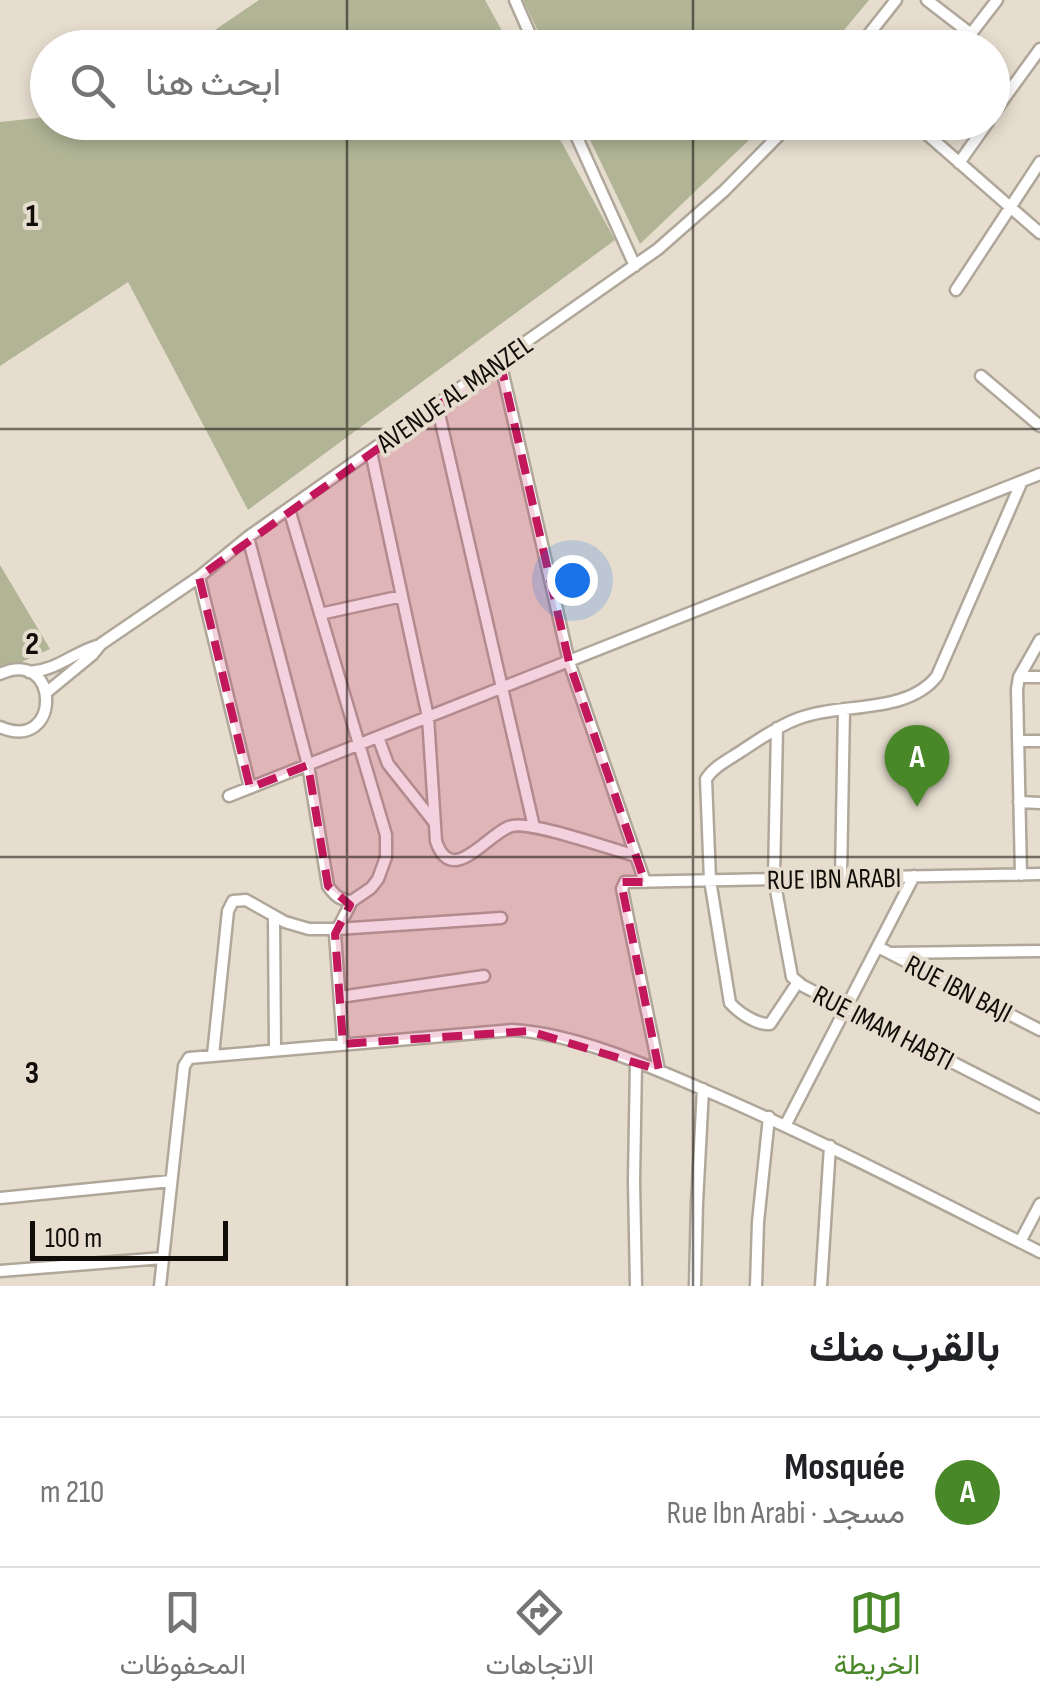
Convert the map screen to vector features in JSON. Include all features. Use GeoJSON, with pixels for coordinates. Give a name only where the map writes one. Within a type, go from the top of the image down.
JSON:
{"type":"FeatureCollection","features":[{"type":"Feature","properties":{"kind":"street"},"geometry":{"type":"LineString","coordinates":[[515,0],[528,30]]}},
{"type":"Feature","properties":{"kind":"street"},"geometry":{"type":"LineString","coordinates":[[872,30],[896,0]]}},
{"type":"Feature","properties":{"kind":"street"},"geometry":{"type":"LineString","coordinates":[[927,0],[965,30]]}},
{"type":"Feature","properties":{"kind":"street"},"geometry":{"type":"LineString","coordinates":[[973,30],[996,0]]}},
{"type":"Feature","properties":{"kind":"street"},"geometry":{"type":"LineString","coordinates":[[1010,90],[1040,48]]}},
{"type":"Feature","properties":{"kind":"street"},"geometry":{"type":"LineString","coordinates":[[578,140],[635,266]]}},
{"type":"Feature","properties":{"kind":"street","name":"AVENUE AL MANZEL"},"geometry":{"type":"LineString","coordinates":[[29,672],[56,667],[101,644],[635,266],[724,192],[775,140]]}},
{"type":"Feature","properties":{"kind":"street"},"geometry":{"type":"LineString","coordinates":[[933,140],[1040,234]]}},
{"type":"Feature","properties":{"kind":"street"},"geometry":{"type":"LineString","coordinates":[[959,163],[975,140]]}},
{"type":"Feature","properties":{"kind":"street"},"geometry":{"type":"LineString","coordinates":[[956,290],[1040,162]]}},
{"type":"Feature","properties":{"kind":"street"},"geometry":{"type":"LineString","coordinates":[[500,361],[569,662],[645,882]]}},
{"type":"Feature","properties":{"kind":"street"},"geometry":{"type":"LineString","coordinates":[[981,376],[1040,426]]}},
{"type":"Feature","properties":{"kind":"street"},"geometry":{"type":"LineString","coordinates":[[437,406],[534,827]]}},
{"type":"Feature","properties":{"kind":"street"},"geometry":{"type":"LineString","coordinates":[[371,452],[428,717],[439,851],[447,858],[467,857],[514,825],[636,856]]}},
{"type":"Feature","properties":{"kind":"street"},"geometry":{"type":"LineString","coordinates":[[229,796],[1040,474]]}},
{"type":"Feature","properties":{"kind":"street"},"geometry":{"type":"LineString","coordinates":[[798,982],[770,1024],[760,1024],[730,1003],[710,880],[706,779],[710,772],[776,728],[798,718],[920,694],[937,676],[1022,481]]}},
{"type":"Feature","properties":{"kind":"street"},"geometry":{"type":"LineString","coordinates":[[288,509],[386,834],[386,858],[378,879],[352,902],[335,938],[343,1044]]}},
{"type":"Feature","properties":{"kind":"street"},"geometry":{"type":"LineString","coordinates":[[248,537],[308,765],[328,886],[334,895],[352,902]]}},
{"type":"Feature","properties":{"kind":"street"},"geometry":{"type":"LineString","coordinates":[[199,577],[250,788]]}},
{"type":"Feature","properties":{"kind":"street"},"geometry":{"type":"LineString","coordinates":[[320,614],[402,596]]}},
{"type":"Feature","properties":{"kind":"street"},"geometry":{"type":"LineString","coordinates":[[1021,875],[1018,677],[1040,640]]}},
{"type":"Feature","properties":{"kind":"street","name":"AVENUE AL MANZEL"},"geometry":{"type":"LineString","coordinates":[[0,727],[12,731],[32,728],[45,712],[47,692],[101,644]]}},
{"type":"Feature","properties":{"kind":"street"},"geometry":{"type":"LineString","coordinates":[[2,668],[29,672],[43,683],[47,692]]}},
{"type":"Feature","properties":{"kind":"street"},"geometry":{"type":"LineString","coordinates":[[1018,677],[1040,677]]}},
{"type":"Feature","properties":{"kind":"street"},"geometry":{"type":"LineString","coordinates":[[840,877],[844,709]]}},
{"type":"Feature","properties":{"kind":"street","name":"RUE IMAM HABTI"},"geometry":{"type":"LineString","coordinates":[[776,728],[774,878],[789,970],[798,982],[1040,1107]]}},
{"type":"Feature","properties":{"kind":"street"},"geometry":{"type":"LineString","coordinates":[[378,737],[388,764],[435,823]]}},
{"type":"Feature","properties":{"kind":"street"},"geometry":{"type":"LineString","coordinates":[[1018,741],[1040,741]]}},
{"type":"Feature","properties":{"kind":"street"},"geometry":{"type":"LineString","coordinates":[[1019,802],[1040,802]]}},
{"type":"Feature","properties":{"kind":"street","name":"RUE IBN ARABI"},"geometry":{"type":"LineString","coordinates":[[659,1070],[622,889],[628,882],[1040,874]]}},
{"type":"Feature","properties":{"kind":"street"},"geometry":{"type":"LineString","coordinates":[[786,1124],[914,876]]}},
{"type":"Feature","properties":{"kind":"street"},"geometry":{"type":"LineString","coordinates":[[213,1055],[229,905],[233,901],[246,900],[285,922],[309,929],[501,918]]}},
{"type":"Feature","properties":{"kind":"street"},"geometry":{"type":"LineString","coordinates":[[274,916],[275,1050]]}},
{"type":"Feature","properties":{"kind":"street","name":"RUE IBN BAJI"},"geometry":{"type":"LineString","coordinates":[[878,946],[1040,1030]]}},
{"type":"Feature","properties":{"kind":"street"},"geometry":{"type":"LineString","coordinates":[[891,953],[1040,951]]}},
{"type":"Feature","properties":{"kind":"street"},"geometry":{"type":"LineString","coordinates":[[340,997],[484,976]]}},
{"type":"Feature","properties":{"kind":"street"},"geometry":{"type":"LineString","coordinates":[[160,1286],[186,1061],[193,1056],[512,1030],[562,1038],[659,1070],[786,1124],[1040,1252]]}},
{"type":"Feature","properties":{"kind":"street"},"geometry":{"type":"LineString","coordinates":[[636,1062],[636,1286]]}},
{"type":"Feature","properties":{"kind":"street"},"geometry":{"type":"LineString","coordinates":[[695,1286],[703,1089]]}},
{"type":"Feature","properties":{"kind":"street"},"geometry":{"type":"LineString","coordinates":[[756,1286],[769,1117]]}},
{"type":"Feature","properties":{"kind":"street"},"geometry":{"type":"LineString","coordinates":[[821,1286],[830,1146]]}},
{"type":"Feature","properties":{"kind":"street"},"geometry":{"type":"LineString","coordinates":[[0,1198],[171,1181]]}},
{"type":"Feature","properties":{"kind":"street"},"geometry":{"type":"LineString","coordinates":[[1020,1242],[1040,1204]]}},
{"type":"Feature","properties":{"kind":"street"},"geometry":{"type":"LineString","coordinates":[[0,1271],[163,1258]]}},
{"type":"Feature","properties":{"kind":"highlighted area"},"geometry":{"type":"Polygon","coordinates":[[[500,361],[569,662],[645,882],[621,882],[659,1070],[529,1031],[343,1044],[335,934],[350,905],[328,886],[308,765],[250,788],[199,577],[500,361]]]}},
{"type":"Feature","properties":{"kind":"green space"},"geometry":{"type":"Polygon","coordinates":[[[259,0],[485,0],[502,30],[215,30],[259,0]]]}},
{"type":"Feature","properties":{"kind":"green space"},"geometry":{"type":"Polygon","coordinates":[[[523,0],[869,0],[844,30],[537,30],[523,0]]]}},
{"type":"Feature","properties":{"kind":"green space"},"geometry":{"type":"Polygon","coordinates":[[[30,119],[30,140],[560,140],[615,240],[248,510],[128,282],[0,366],[0,122],[30,119]]]}},
{"type":"Feature","properties":{"kind":"green space"},"geometry":{"type":"Polygon","coordinates":[[[590,140],[749,140],[640,244],[590,140]]]}},
{"type":"Feature","properties":{"kind":"green space"},"geometry":{"type":"Polygon","coordinates":[[[0,565],[50,649],[0,672],[0,565]]]}},
{"type":"Feature","properties":{"kind":"place","name":"Mosquée"},"geometry":{"type":"Point","coordinates":[917,807]}}]}
